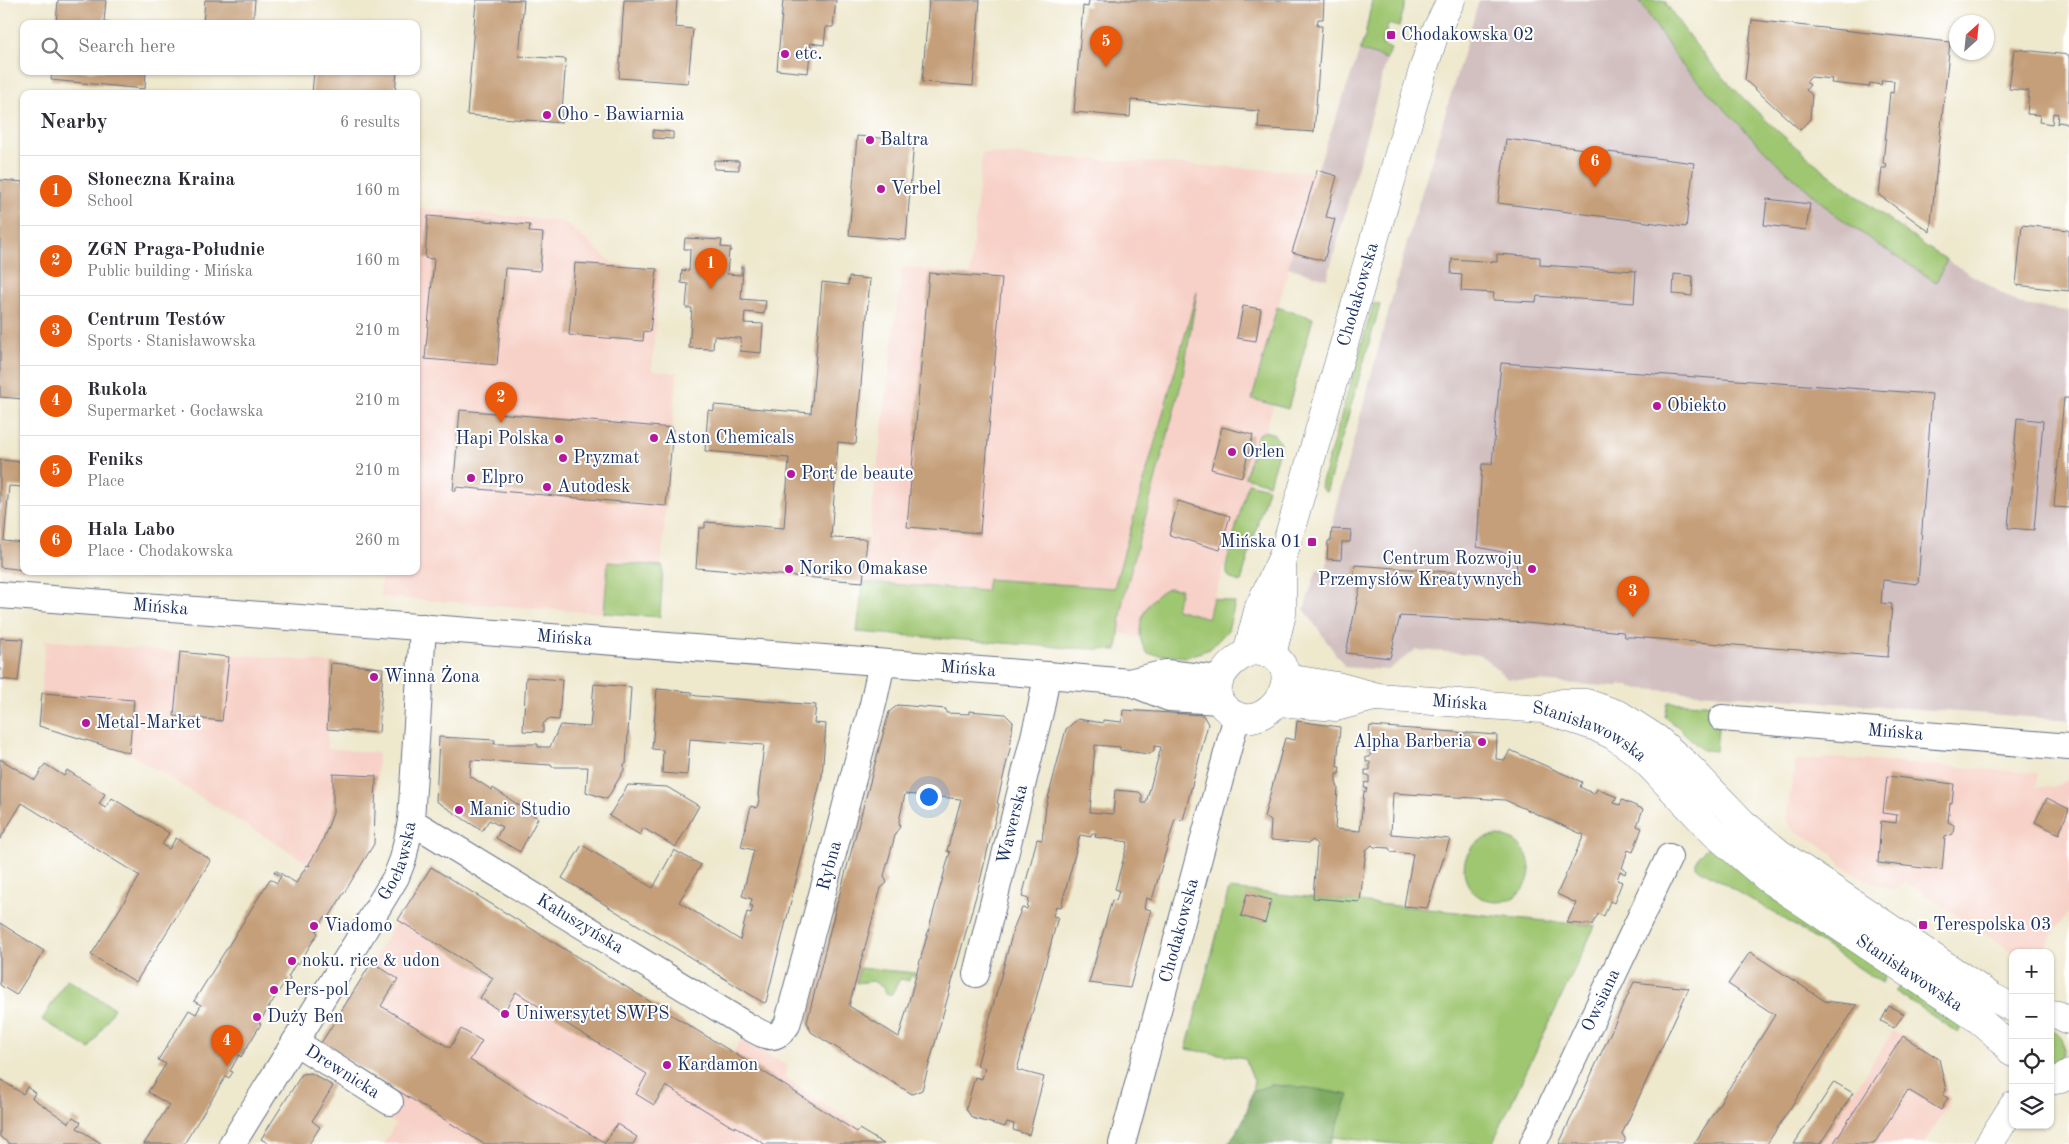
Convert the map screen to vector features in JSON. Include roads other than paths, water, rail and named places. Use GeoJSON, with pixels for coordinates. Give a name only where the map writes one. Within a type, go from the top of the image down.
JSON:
{"type":"FeatureCollection","features":[{"type":"Feature","properties":{"kind":"street","name":"Chodakowska"},"geometry":{"type":"LineString","coordinates":[[1433,0],[1435,33]]}},
{"type":"Feature","properties":{"kind":"street","name":"Chodakowska"},"geometry":{"type":"LineString","coordinates":[[1259,654],[1259,607],[1283,556],[1347,330],[1435,33],[1451,0]]}},
{"type":"Feature","properties":{"kind":"street","name":"Mińska"},"geometry":{"type":"LineString","coordinates":[[0,595],[1047,675],[1129,682],[1170,698],[1225,699]]}},
{"type":"Feature","properties":{"kind":"street","name":"Gocławska"},"geometry":{"type":"LineString","coordinates":[[232,1144],[396,877],[404,859],[411,821],[423,626]]}},
{"type":"Feature","properties":{"kind":"street"},"geometry":{"type":"LineString","coordinates":[[1259,654],[1280,663],[1282,690],[1259,716],[1248,719],[1225,699],[1234,661],[1259,654]]}},
{"type":"Feature","properties":{"kind":"street","name":"Rybna"},"geometry":{"type":"LineString","coordinates":[[749,1028],[772,1037],[780,1034],[787,1025],[873,704],[882,662]]}},
{"type":"Feature","properties":{"kind":"street","name":"Wawerska"},"geometry":{"type":"LineString","coordinates":[[976,974],[1041,708],[1047,675]]}},
{"type":"Feature","properties":{"kind":"street","name":"Mińska"},"geometry":{"type":"LineString","coordinates":[[1282,690],[1336,707],[1378,696],[1542,709]]}},
{"type":"Feature","properties":{"kind":"street","name":"Chodakowska"},"geometry":{"type":"LineString","coordinates":[[1122,1144],[1221,776],[1225,699]]}},
{"type":"Feature","properties":{"kind":"street","name":"Stanisławowska"},"geometry":{"type":"LineString","coordinates":[[1542,709],[1562,702],[1586,703],[1620,715],[1657,739],[1686,764],[1743,823],[1779,853],[1992,997],[2009,1006]]}},
{"type":"Feature","properties":{"kind":"street","name":"Stanisławowska"},"geometry":{"type":"LineString","coordinates":[[1542,709],[1596,727],[1614,736],[1638,753],[1714,833],[1768,879],[1978,1019],[2009,1048]]}},
{"type":"Feature","properties":{"kind":"street","name":"Mińska"},"geometry":{"type":"LineString","coordinates":[[1722,718],[2069,747]]}},
{"type":"Feature","properties":{"kind":"street","name":"Kałuszyńska"},"geometry":{"type":"LineString","coordinates":[[411,821],[749,1028]]}},
{"type":"Feature","properties":{"kind":"street","name":"Owsiana"},"geometry":{"type":"LineString","coordinates":[[1533,1144],[1669,857]]}},
{"type":"Feature","properties":{"kind":"street"},"geometry":{"type":"LineString","coordinates":[[2054,1014],[2069,1020]]}},
{"type":"Feature","properties":{"kind":"street","name":"Drewnicka"},"geometry":{"type":"LineString","coordinates":[[295,1042],[390,1102]]}},
{"type":"Feature","properties":{"kind":"street"},"geometry":{"type":"LineString","coordinates":[[1989,1144],[2009,1112]]}},
{"type":"Feature","properties":{"kind":"place","name":"Chodakowska 02"},"geometry":{"type":"Point","coordinates":[1391,35]}},
{"type":"Feature","properties":{"kind":"place","name":"etc."},"geometry":{"type":"Point","coordinates":[785,54]}},
{"type":"Feature","properties":{"kind":"place","name":"Feniks"},"geometry":{"type":"Point","coordinates":[1106,67]}},
{"type":"Feature","properties":{"kind":"place","name":"Oho - Bawiarnia"},"geometry":{"type":"Point","coordinates":[547,115]}},
{"type":"Feature","properties":{"kind":"place","name":"Baltra"},"geometry":{"type":"Point","coordinates":[870,140]}},
{"type":"Feature","properties":{"kind":"place","name":"Hala Labo"},"geometry":{"type":"Point","coordinates":[1595,187]}},
{"type":"Feature","properties":{"kind":"place","name":"Verbel"},"geometry":{"type":"Point","coordinates":[881,189]}},
{"type":"Feature","properties":{"kind":"place","name":"Słoneczna Kraina"},"geometry":{"type":"Point","coordinates":[711,289]}},
{"type":"Feature","properties":{"kind":"place","name":"Obiekto"},"geometry":{"type":"Point","coordinates":[1657,406]}},
{"type":"Feature","properties":{"kind":"place","name":"ZGN Praga-Południe"},"geometry":{"type":"Point","coordinates":[501,423]}},
{"type":"Feature","properties":{"kind":"place","name":"Aston Chemicals"},"geometry":{"type":"Point","coordinates":[654,438]}},
{"type":"Feature","properties":{"kind":"place","name":"Hapi Polska"},"geometry":{"type":"Point","coordinates":[559,439]}},
{"type":"Feature","properties":{"kind":"place","name":"Orlen"},"geometry":{"type":"Point","coordinates":[1232,452]}},
{"type":"Feature","properties":{"kind":"place","name":"Pryzmat"},"geometry":{"type":"Point","coordinates":[563,458]}},
{"type":"Feature","properties":{"kind":"place","name":"Port de beaute"},"geometry":{"type":"Point","coordinates":[791,474]}},
{"type":"Feature","properties":{"kind":"place","name":"Elpro"},"geometry":{"type":"Point","coordinates":[471,478]}},
{"type":"Feature","properties":{"kind":"place","name":"Autodesk"},"geometry":{"type":"Point","coordinates":[547,487]}},
{"type":"Feature","properties":{"kind":"place","name":"Mińska 01"},"geometry":{"type":"Point","coordinates":[1312,542]}},
{"type":"Feature","properties":{"kind":"place","name":"Noriko Omakase"},"geometry":{"type":"Point","coordinates":[789,569]}},
{"type":"Feature","properties":{"kind":"place","name":"Centrum Rozwoju Przemysłów Kreatywnych"},"geometry":{"type":"Point","coordinates":[1532,569]}},
{"type":"Feature","properties":{"kind":"place","name":"Centrum Testów"},"geometry":{"type":"Point","coordinates":[1633,617]}},
{"type":"Feature","properties":{"kind":"place","name":"Winna Żona"},"geometry":{"type":"Point","coordinates":[374,677]}},
{"type":"Feature","properties":{"kind":"place","name":"Metal-Market"},"geometry":{"type":"Point","coordinates":[86,723]}},
{"type":"Feature","properties":{"kind":"place","name":"Alpha Barberia"},"geometry":{"type":"Point","coordinates":[1482,742]}},
{"type":"Feature","properties":{"kind":"place","name":"Manic Studio"},"geometry":{"type":"Point","coordinates":[459,810]}},
{"type":"Feature","properties":{"kind":"place","name":"Terespolska 03"},"geometry":{"type":"Point","coordinates":[1923,925]}},
{"type":"Feature","properties":{"kind":"place","name":"Viadomo"},"geometry":{"type":"Point","coordinates":[314,926]}},
{"type":"Feature","properties":{"kind":"place","name":"noku. rice & udon"},"geometry":{"type":"Point","coordinates":[292,961]}},
{"type":"Feature","properties":{"kind":"place","name":"Pers-pol"},"geometry":{"type":"Point","coordinates":[274,990]}},
{"type":"Feature","properties":{"kind":"place","name":"Uniwersytet SWPS"},"geometry":{"type":"Point","coordinates":[505,1014]}},
{"type":"Feature","properties":{"kind":"place","name":"Duży Ben"},"geometry":{"type":"Point","coordinates":[257,1017]}},
{"type":"Feature","properties":{"kind":"place","name":"Kardamon"},"geometry":{"type":"Point","coordinates":[667,1065]}},
{"type":"Feature","properties":{"kind":"place","name":"Rukola"},"geometry":{"type":"Point","coordinates":[227,1066]}}]}
